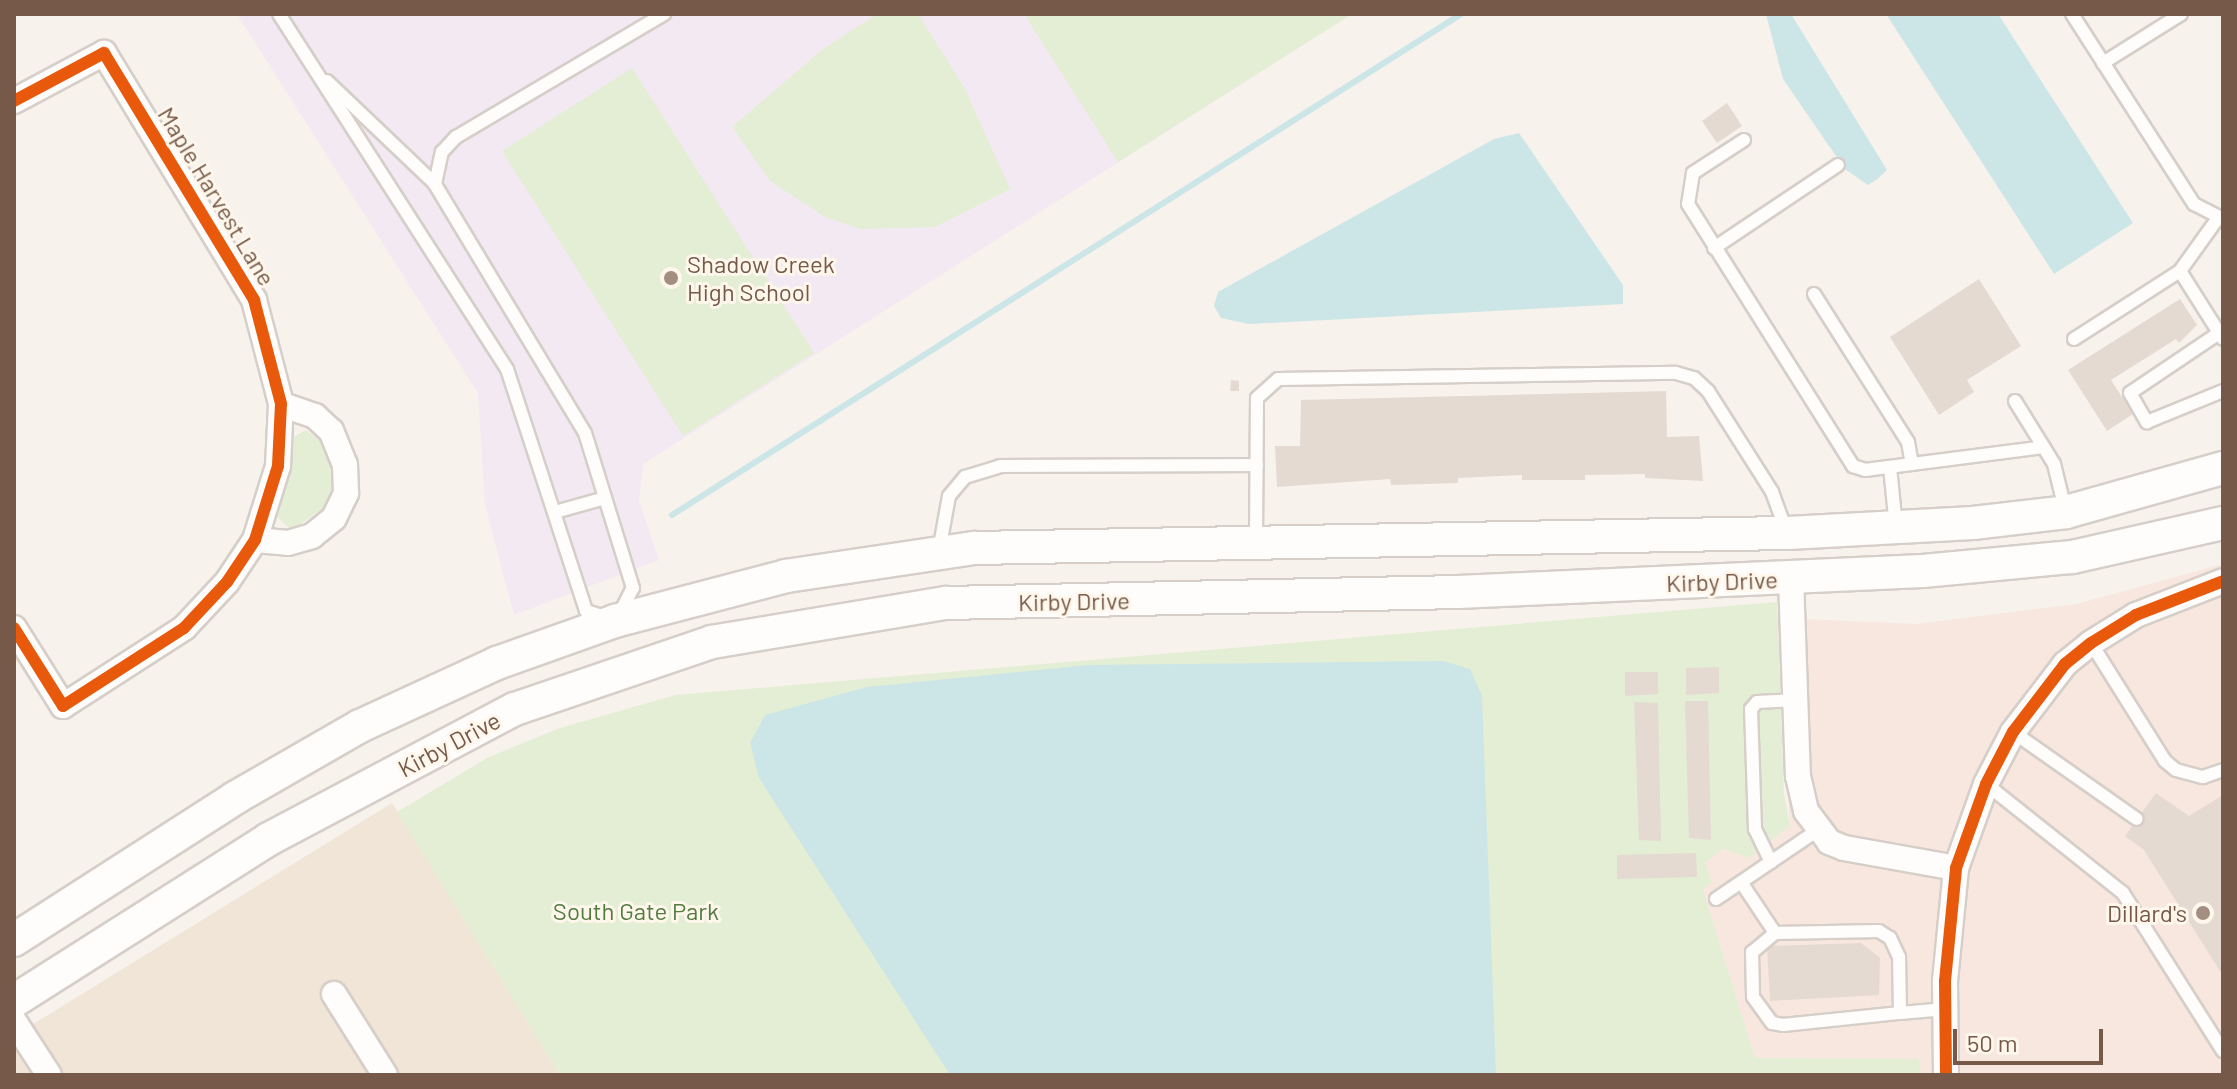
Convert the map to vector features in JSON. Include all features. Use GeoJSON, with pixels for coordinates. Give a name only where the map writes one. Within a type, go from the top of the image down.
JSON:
{"type":"FeatureCollection","features":[{"type":"Feature","properties":{"kind":"main road","name":"Kirby Drive"},"geometry":{"type":"LineString","coordinates":[[14,940],[235,798],[360,726],[497,663],[615,621],[786,576],[939,554],[1256,540],[1788,533],[1896,527],[2066,512],[2223,468]]}},
{"type":"Feature","properties":{"kind":"main road"},"geometry":{"type":"LineString","coordinates":[[2066,512],[2072,557]]}},
{"type":"Feature","properties":{"kind":"main road","name":"Kirby Drive"},"geometry":{"type":"LineString","coordinates":[[14,1001],[269,839],[515,709],[712,642],[946,603],[1458,592],[1791,578],[2072,557],[2223,523]]}},
{"type":"Feature","properties":{"kind":"main road"},"geometry":{"type":"LineString","coordinates":[[1788,533],[1791,578]]}},
{"type":"Feature","properties":{"kind":"main road"},"geometry":{"type":"LineString","coordinates":[[615,621],[630,670]]}},
{"type":"Feature","properties":{"kind":"street","name":"Maple Harvest Lane"},"geometry":{"type":"LineString","coordinates":[[14,101],[104,53],[254,300],[267,334],[281,404],[278,466],[255,540],[227,582],[184,628],[63,706],[14,628]]}},
{"type":"Feature","properties":{"kind":"street"},"geometry":{"type":"LineString","coordinates":[[255,540],[288,543],[312,536],[334,518],[346,493],[345,465],[331,431],[315,416],[281,404]]}},
{"type":"Feature","properties":{"kind":"street"},"geometry":{"type":"LineString","coordinates":[[1791,578],[1798,776],[1806,811],[1818,830],[1844,848],[1956,868]]}},
{"type":"Feature","properties":{"kind":"street"},"geometry":{"type":"LineString","coordinates":[[1946,1075],[1946,1009],[1956,868],[1986,784],[2013,732],[2065,664],[2091,643],[2136,615],[2223,581]]}},
{"type":"Feature","properties":{"kind":"street"},"geometry":{"type":"LineString","coordinates":[[334,994],[385,1075]]}},
{"type":"Feature","properties":{"kind":"street"},"geometry":{"type":"LineString","coordinates":[[14,1021],[49,1075]]}},
{"type":"Feature","properties":{"kind":"lane"},"geometry":{"type":"LineString","coordinates":[[279,14],[313,68],[507,369],[586,611],[615,621],[633,588],[585,433],[444,206],[435,184],[313,68]]}},
{"type":"Feature","properties":{"kind":"lane"},"geometry":{"type":"LineString","coordinates":[[435,184],[442,152],[456,137],[664,14]]}},
{"type":"Feature","properties":{"kind":"lane"},"geometry":{"type":"LineString","coordinates":[[2072,14],[2194,204],[2220,219],[2180,271],[2074,339]]}},
{"type":"Feature","properties":{"kind":"lane"},"geometry":{"type":"LineString","coordinates":[[2103,63],[2181,14]]}},
{"type":"Feature","properties":{"kind":"lane"},"geometry":{"type":"LineString","coordinates":[[1744,140],[1693,173],[1688,188],[1688,204],[1853,466],[1865,470],[2044,447]]}},
{"type":"Feature","properties":{"kind":"lane"},"geometry":{"type":"LineString","coordinates":[[1714,248],[1838,165]]}},
{"type":"Feature","properties":{"kind":"lane"},"geometry":{"type":"LineString","coordinates":[[2180,271],[2221,336],[2130,393],[2147,422],[2223,391]]}},
{"type":"Feature","properties":{"kind":"lane"},"geometry":{"type":"LineString","coordinates":[[1814,294],[1908,442],[1912,464]]}},
{"type":"Feature","properties":{"kind":"lane"},"geometry":{"type":"LineString","coordinates":[[1256,540],[1257,398],[1278,379],[1676,373],[1694,378],[1708,391],[1772,492],[1788,533]]}},
{"type":"Feature","properties":{"kind":"lane"},"geometry":{"type":"LineString","coordinates":[[2015,401],[2054,464],[2066,512]]}},
{"type":"Feature","properties":{"kind":"lane"},"geometry":{"type":"LineString","coordinates":[[939,554],[949,496],[965,477],[1000,466],[1257,465]]}},
{"type":"Feature","properties":{"kind":"lane"},"geometry":{"type":"LineString","coordinates":[[1890,467],[1896,527]]}},
{"type":"Feature","properties":{"kind":"lane"},"geometry":{"type":"LineString","coordinates":[[555,512],[605,498]]}},
{"type":"Feature","properties":{"kind":"lane"},"geometry":{"type":"LineString","coordinates":[[2091,643],[2165,761],[2176,770],[2203,777],[2223,770]]}},
{"type":"Feature","properties":{"kind":"lane"},"geometry":{"type":"LineString","coordinates":[[1771,862],[1755,829],[1751,709],[1757,702],[1796,700]]}},
{"type":"Feature","properties":{"kind":"lane"},"geometry":{"type":"LineString","coordinates":[[2013,732],[2137,819]]}},
{"type":"Feature","properties":{"kind":"lane"},"geometry":{"type":"LineString","coordinates":[[1986,784],[2123,893],[2223,1051]]}},
{"type":"Feature","properties":{"kind":"lane"},"geometry":{"type":"LineString","coordinates":[[1716,899],[1818,830]]}},
{"type":"Feature","properties":{"kind":"lane"},"geometry":{"type":"LineString","coordinates":[[1741,882],[1775,933]]}},
{"type":"Feature","properties":{"kind":"lane"},"geometry":{"type":"LineString","coordinates":[[1900,1013],[1899,957],[1890,938],[1870,929],[1775,933],[1752,952],[1753,997],[1772,1023],[1900,1013],[1946,1009]]}},
{"type":"Feature","properties":{"kind":"shaded area","name":"Shadow Creek High School"},"geometry":{"type":"Polygon","coordinates":[[[237,14],[1352,14],[643,464],[639,501],[659,560],[514,615],[485,504],[478,393],[237,14]]]}},
{"type":"Feature","properties":{"kind":"shaded area"},"geometry":{"type":"Polygon","coordinates":[[[2223,564],[2223,1075],[1921,1075],[1919,1059],[1755,1058],[1703,890],[1712,881],[1704,864],[1722,849],[1749,858],[1790,826],[1776,618],[1916,624],[2077,604],[2223,564]]]}},
{"type":"Feature","properties":{"kind":"shaded area"},"geometry":{"type":"Polygon","coordinates":[[[392,803],[560,1075],[14,1075],[14,1036],[392,803]]]}},
{"type":"Feature","properties":{"kind":"green space"},"geometry":{"type":"Polygon","coordinates":[[[877,14],[918,14],[964,87],[1010,189],[935,227],[861,229],[825,217],[770,181],[732,127],[823,49],[877,14]]]}},
{"type":"Feature","properties":{"kind":"green space"},"geometry":{"type":"Polygon","coordinates":[[[1024,14],[1352,14],[1118,162],[1024,14]]]}},
{"type":"Feature","properties":{"kind":"green space"},"geometry":{"type":"Polygon","coordinates":[[[632,68],[814,353],[683,436],[502,151],[632,68]]]}},
{"type":"Feature","properties":{"kind":"green space"},"geometry":{"type":"Polygon","coordinates":[[[306,430],[326,446],[334,483],[327,505],[292,530],[278,518],[294,437],[306,430]]]}},
{"type":"Feature","properties":{"kind":"green space","name":"South Gate Park"},"geometry":{"type":"Polygon","coordinates":[[[1777,602],[1784,794],[1790,826],[1749,858],[1723,849],[1705,863],[1712,882],[1703,890],[1755,1058],[1919,1059],[1921,1075],[560,1075],[397,812],[489,757],[560,728],[676,695],[1777,602]]]}},
{"type":"Feature","properties":{"kind":"water"},"geometry":{"type":"Polygon","coordinates":[[[1766,14],[1791,14],[1887,170],[1876,180],[1868,185],[1845,169],[1783,79],[1766,14]]]}},
{"type":"Feature","properties":{"kind":"water"},"geometry":{"type":"Polygon","coordinates":[[[1886,14],[1998,14],[2133,223],[2054,274],[1886,14]]]}},
{"type":"Feature","properties":{"kind":"water"},"geometry":{"type":"Polygon","coordinates":[[[1519,133],[1623,285],[1623,304],[1249,324],[1221,318],[1214,306],[1218,292],[1494,139],[1519,133]]]}},
{"type":"Feature","properties":{"kind":"water"},"geometry":{"type":"Polygon","coordinates":[[[1443,661],[1470,669],[1482,696],[1496,1075],[950,1075],[759,778],[750,743],[765,715],[867,687],[1088,665],[1443,661]]]}},
{"type":"Feature","properties":{"kind":"building"},"geometry":{"type":"Polygon","coordinates":[[[1727,103],[1742,126],[1717,143],[1702,121],[1727,103]]]}},
{"type":"Feature","properties":{"kind":"building"},"geometry":{"type":"Polygon","coordinates":[[[1979,279],[2021,346],[1967,380],[1974,392],[1939,415],[1890,337],[1979,279]]]}},
{"type":"Feature","properties":{"kind":"building"},"geometry":{"type":"Polygon","coordinates":[[[2180,299],[2197,325],[2179,343],[2176,339],[2111,380],[2133,414],[2107,431],[2068,370],[2180,299]]]}},
{"type":"Feature","properties":{"kind":"building"},"geometry":{"type":"Polygon","coordinates":[[[1231,380],[1239,381],[1239,391],[1230,391],[1231,380]]]}},
{"type":"Feature","properties":{"kind":"building"},"geometry":{"type":"Polygon","coordinates":[[[1666,391],[1667,437],[1699,436],[1703,481],[1645,478],[1645,474],[1585,475],[1585,480],[1522,480],[1522,475],[1458,478],[1458,483],[1391,485],[1390,479],[1277,487],[1275,446],[1300,446],[1301,400],[1666,391]]]}},
{"type":"Feature","properties":{"kind":"building"},"geometry":{"type":"Polygon","coordinates":[[[1719,667],[1719,693],[1686,695],[1686,668],[1719,667]]]}},
{"type":"Feature","properties":{"kind":"building"},"geometry":{"type":"Polygon","coordinates":[[[1625,672],[1658,672],[1658,694],[1625,696],[1625,672]]]}},
{"type":"Feature","properties":{"kind":"building"},"geometry":{"type":"Polygon","coordinates":[[[1685,701],[1708,701],[1711,840],[1689,838],[1685,701]]]}},
{"type":"Feature","properties":{"kind":"building"},"geometry":{"type":"Polygon","coordinates":[[[1634,702],[1658,703],[1661,841],[1639,840],[1634,702]]]}},
{"type":"Feature","properties":{"kind":"building","name":"Dillard's"},"geometry":{"type":"Polygon","coordinates":[[[2156,793],[2189,816],[2223,795],[2223,976],[2144,850],[2125,836],[2156,793]]]}},
{"type":"Feature","properties":{"kind":"building"},"geometry":{"type":"Polygon","coordinates":[[[1696,853],[1697,877],[1617,879],[1617,855],[1696,853]]]}},
{"type":"Feature","properties":{"kind":"building"},"geometry":{"type":"Polygon","coordinates":[[[1861,943],[1880,958],[1879,995],[1770,1001],[1767,946],[1861,943]]]}},
{"type":"Feature","properties":{"kind":"waterway"},"geometry":{"type":"LineString","coordinates":[[672,515],[1461,14]]}},
{"type":"Feature","properties":{"kind":"cycle path"},"geometry":{"type":"LineString","coordinates":[[14,101],[104,53],[254,300],[281,404],[278,466],[255,540],[227,582],[184,628],[63,706],[14,628]]}},
{"type":"Feature","properties":{"kind":"cycle path"},"geometry":{"type":"LineString","coordinates":[[1946,1075],[1945,981],[1956,868],[1986,784],[2013,732],[2065,664],[2091,643],[2136,615],[2223,581]]}},
{"type":"Feature","properties":{"kind":"place","name":"Shadow Creek High School"},"geometry":{"type":"Point","coordinates":[671,278]}},
{"type":"Feature","properties":{"kind":"place","name":"Dillard's"},"geometry":{"type":"Point","coordinates":[2203,913]}}]}
